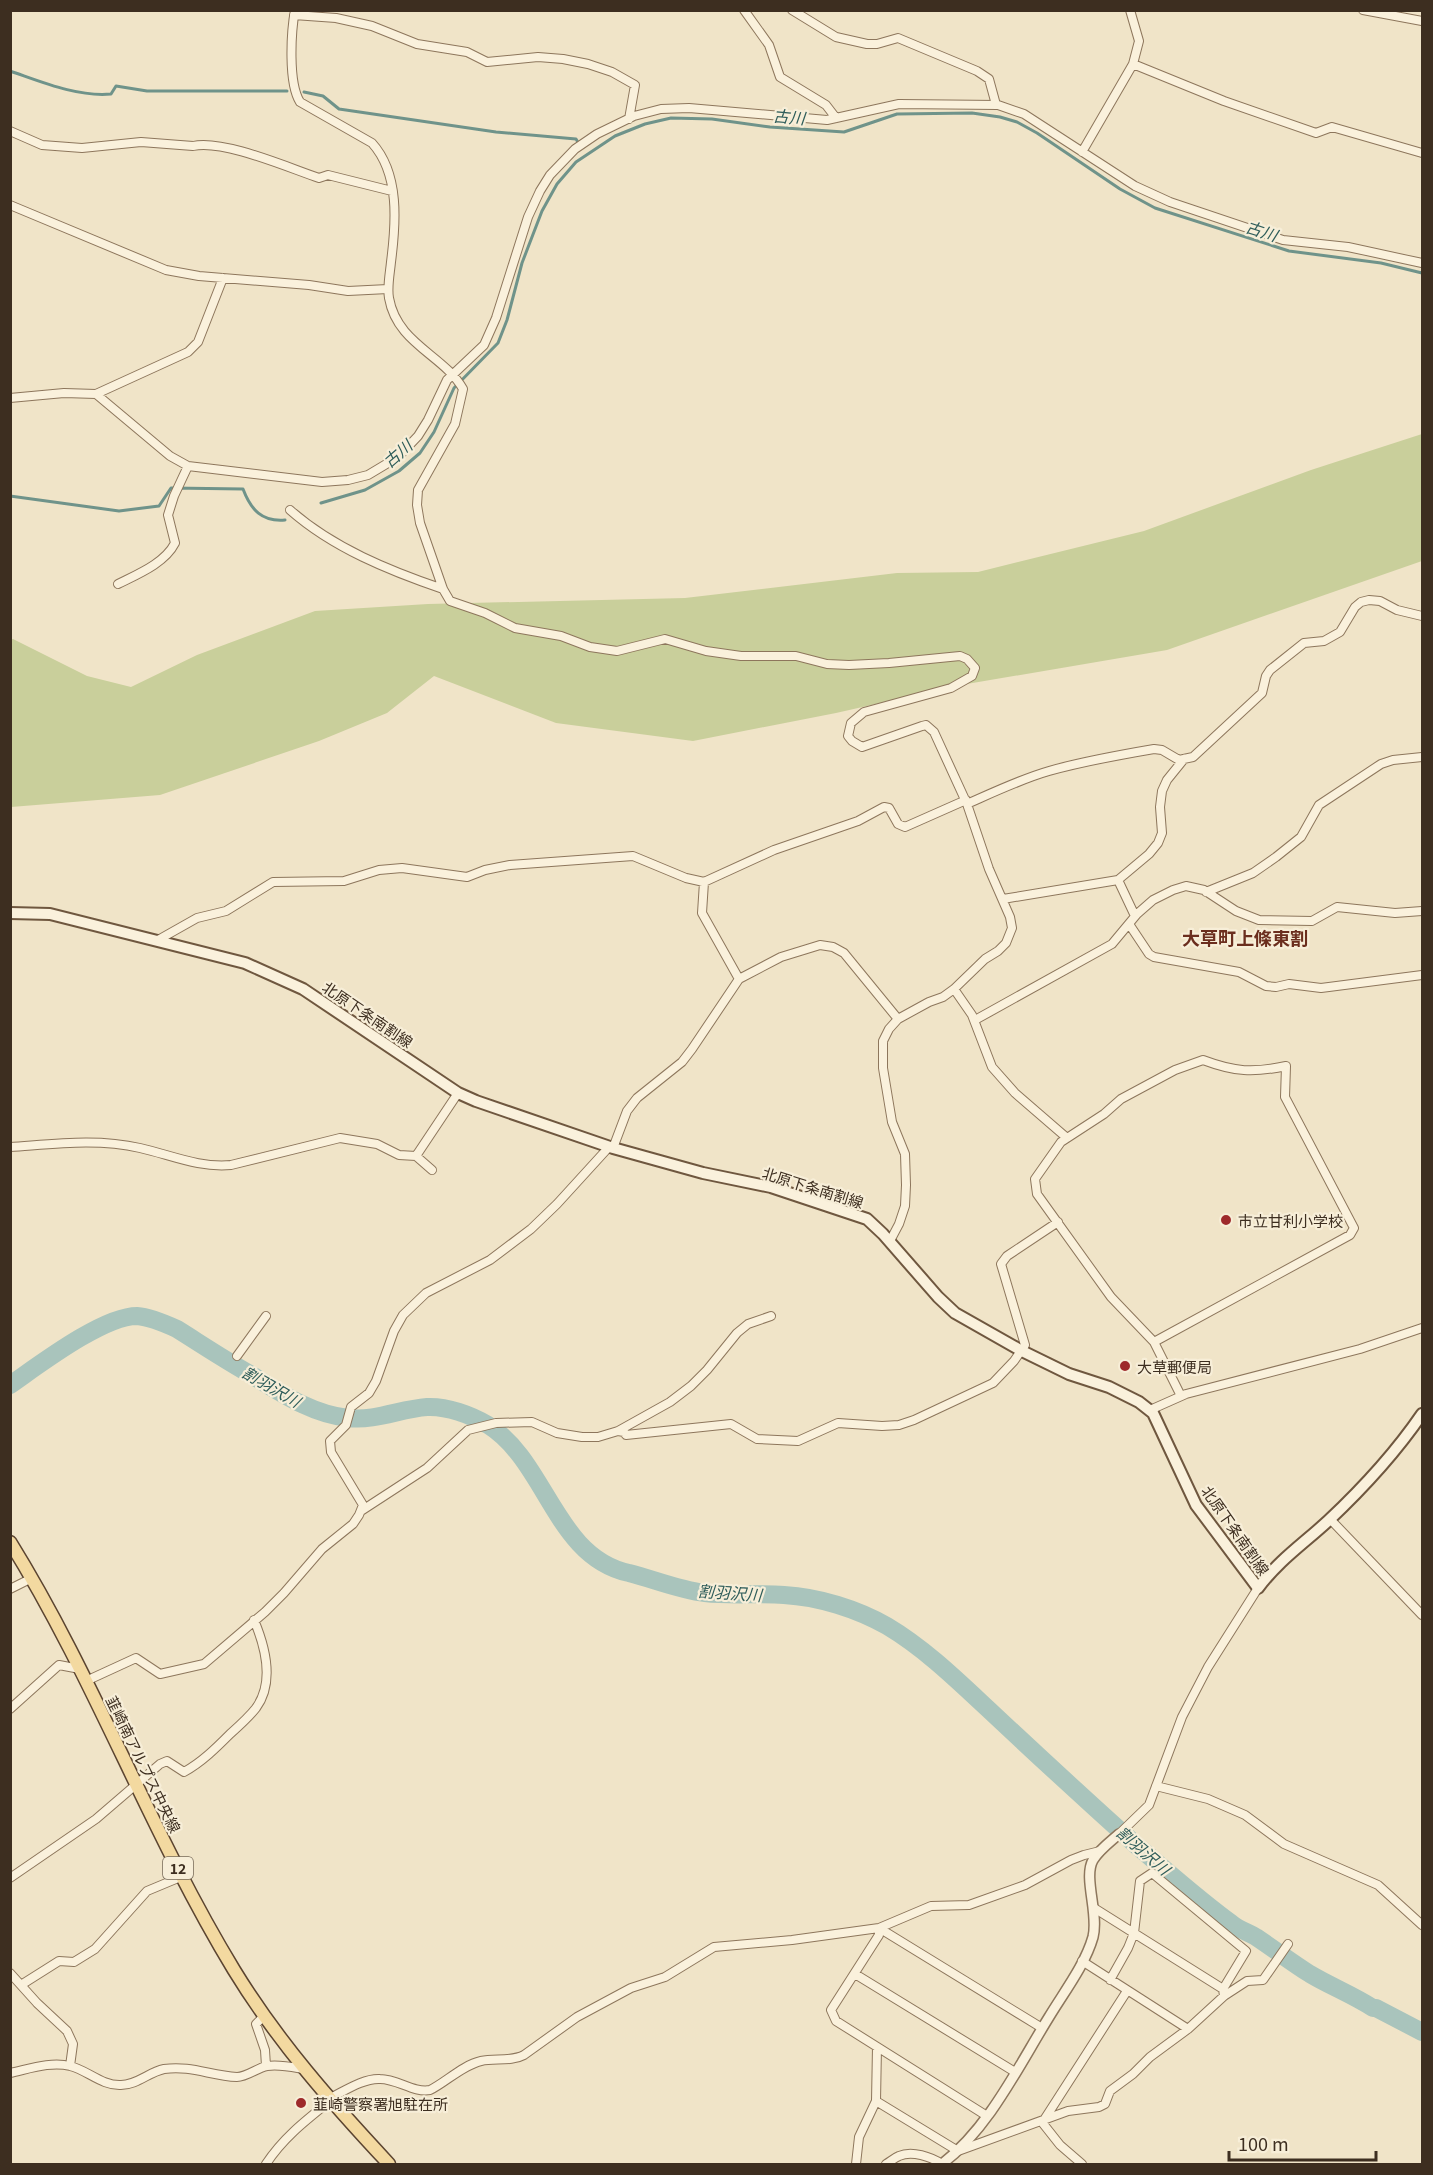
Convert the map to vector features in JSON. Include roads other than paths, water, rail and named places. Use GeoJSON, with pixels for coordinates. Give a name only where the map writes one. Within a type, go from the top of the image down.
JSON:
{"type":"FeatureCollection","features":[{"type":"Feature","properties":{"kind":"main road","name":"北原下条南割線"},"geometry":{"type":"LineString","coordinates":[[10,913],[50,914],[245,963],[303,989],[458,1093],[611,1148],[703,1173],[771,1187],[867,1220],[890,1241],[938,1297],[955,1313],[1022,1351],[1069,1374],[1108,1387],[1150,1410],[1196,1505],[1258,1588],[1282,1559],[1330,1519],[1367,1480],[1422,1414]]}},
{"type":"Feature","properties":{"kind":"main road","name":"韮崎南アルプス中央線"},"geometry":{"type":"LineString","coordinates":[[10,1542],[32,1578],[80,1669],[222,1950],[264,2016],[303,2069],[389,2164]]}},
{"type":"Feature","properties":{"kind":"street"},"geometry":{"type":"LineString","coordinates":[[744,10],[769,45],[780,77],[826,105],[836,118]]}},
{"type":"Feature","properties":{"kind":"street"},"geometry":{"type":"LineString","coordinates":[[792,10],[836,37],[867,44],[898,39],[977,71],[989,79],[995,101]]}},
{"type":"Feature","properties":{"kind":"street"},"geometry":{"type":"LineString","coordinates":[[1082,152],[1133,64],[1139,41],[1130,10]]}},
{"type":"Feature","properties":{"kind":"street"},"geometry":{"type":"LineString","coordinates":[[1363,10],[1422,21]]}},
{"type":"Feature","properties":{"kind":"street"},"geometry":{"type":"LineString","coordinates":[[629,119],[635,85],[612,72],[588,64],[538,57],[487,62],[467,52],[417,44],[372,26],[336,18],[294,13],[291,29],[296,96],[300,102],[372,143],[380,151],[385,165],[395,203],[388,289],[393,312],[403,329],[422,350],[454,376],[462,387],[455,423],[418,490],[417,505],[420,523],[443,589],[450,601],[515,628],[561,636],[590,647],[617,651],[665,639],[706,651],[741,656],[796,656],[826,663],[849,665],[951,656],[967,659],[975,668],[972,676],[951,688],[864,712],[851,723],[848,736],[862,747],[926,725],[934,732],[966,802],[989,869],[1010,917],[1012,928],[1006,943],[998,951],[985,958],[954,989],[898,1019],[889,1029],[883,1041],[881,1052],[892,1122],[905,1154],[905,1206],[890,1241]]}},
{"type":"Feature","properties":{"kind":"street"},"geometry":{"type":"LineString","coordinates":[[1133,64],[1224,101],[1316,133],[1332,127],[1422,153]]}},
{"type":"Feature","properties":{"kind":"street"},"geometry":{"type":"LineString","coordinates":[[96,394],[170,456],[188,466],[322,482],[348,480],[368,474],[398,457],[412,442],[428,420],[447,380],[478,352],[490,332],[528,217],[550,175],[561,162],[586,141],[612,126],[661,109],[689,108],[812,120],[836,118],[898,104],[979,103],[999,105],[1024,114],[1149,194],[1283,240],[1348,247],[1422,263]]}},
{"type":"Feature","properties":{"kind":"street"},"geometry":{"type":"LineString","coordinates":[[10,131],[42,145],[72,148],[141,142],[193,146],[201,144],[230,148],[320,178],[328,175],[392,191]]}},
{"type":"Feature","properties":{"kind":"street"},"geometry":{"type":"LineString","coordinates":[[10,205],[166,270],[348,291],[388,289]]}},
{"type":"Feature","properties":{"kind":"street"},"geometry":{"type":"LineString","coordinates":[[10,398],[55,394],[96,394],[188,352],[198,342],[223,278]]}},
{"type":"Feature","properties":{"kind":"street"},"geometry":{"type":"LineString","coordinates":[[118,584],[152,566],[172,551],[176,543],[168,515],[188,466]]}},
{"type":"Feature","properties":{"kind":"street"},"geometry":{"type":"LineString","coordinates":[[290,510],[315,530],[343,546],[416,580],[443,589]]}},
{"type":"Feature","properties":{"kind":"street"},"geometry":{"type":"LineString","coordinates":[[1003,899],[1118,880],[1149,854],[1158,843],[1162,833],[1160,807],[1162,791],[1167,780],[1184,759],[1200,751],[1262,693],[1266,675],[1270,670],[1304,643],[1324,640],[1340,632],[1355,607],[1361,602],[1380,601],[1397,610],[1422,616]]}},
{"type":"Feature","properties":{"kind":"street"},"geometry":{"type":"LineString","coordinates":[[158,940],[197,918],[226,911],[273,882],[344,881],[379,870],[402,868],[467,877],[510,865],[633,856],[686,878],[704,882],[774,850],[858,821],[884,807],[889,808],[898,824],[905,827],[1047,771],[1154,749],[1162,750],[1175,759],[1184,759]]}},
{"type":"Feature","properties":{"kind":"street"},"geometry":{"type":"LineString","coordinates":[[1206,892],[1253,873],[1276,857],[1301,837],[1319,805],[1381,764],[1393,760],[1422,757]]}},
{"type":"Feature","properties":{"kind":"street"},"geometry":{"type":"LineString","coordinates":[[1118,880],[1136,916]]}},
{"type":"Feature","properties":{"kind":"street"},"geometry":{"type":"LineString","coordinates":[[704,882],[702,913],[739,979]]}},
{"type":"Feature","properties":{"kind":"street"},"geometry":{"type":"LineString","coordinates":[[975,1020],[1112,944],[1153,900],[1186,886],[1206,892],[1236,911],[1259,920],[1312,921],[1336,907],[1395,913],[1422,911]]}},
{"type":"Feature","properties":{"kind":"street"},"geometry":{"type":"LineString","coordinates":[[1129,924],[1149,954],[1154,957],[1239,972],[1266,986],[1276,987],[1289,984],[1321,988],[1422,975]]}},
{"type":"Feature","properties":{"kind":"street"},"geometry":{"type":"LineString","coordinates":[[86,1681],[136,1658],[160,1674],[204,1664],[284,1593],[322,1550],[353,1524],[363,1504],[331,1452],[330,1441],[346,1425],[351,1407],[369,1393],[376,1381],[394,1331],[403,1315],[426,1293],[490,1260],[531,1229],[557,1204],[611,1148],[627,1111],[637,1098],[682,1062],[739,979],[781,957],[820,945],[833,947],[853,961],[898,1019]]}},
{"type":"Feature","properties":{"kind":"street"},"geometry":{"type":"LineString","coordinates":[[954,989],[975,1020],[992,1067],[1015,1093],[1067,1138]]}},
{"type":"Feature","properties":{"kind":"street"},"geometry":{"type":"LineString","coordinates":[[1154,1342],[1342,1239],[1354,1228],[1285,1097],[1286,1066],[1258,1072],[1219,1066],[1203,1060],[1191,1063],[1140,1087],[1067,1138],[1051,1155],[1035,1179],[1037,1194],[1111,1297],[1154,1342],[1181,1396]]}},
{"type":"Feature","properties":{"kind":"street"},"geometry":{"type":"LineString","coordinates":[[416,1156],[458,1093]]}},
{"type":"Feature","properties":{"kind":"street"},"geometry":{"type":"LineString","coordinates":[[10,1147],[83,1142],[111,1144],[140,1148],[169,1157],[214,1166],[340,1138],[376,1144],[399,1155],[416,1156],[432,1170]]}},
{"type":"Feature","properties":{"kind":"street"},"geometry":{"type":"LineString","coordinates":[[618,1431],[626,1435],[731,1424],[757,1439],[798,1441],[838,1423],[899,1425],[993,1383],[1026,1345],[1000,1264],[1007,1256],[1058,1222]]}},
{"type":"Feature","properties":{"kind":"street"},"geometry":{"type":"LineString","coordinates":[[237,1356],[266,1316]]}},
{"type":"Feature","properties":{"kind":"street"},"geometry":{"type":"LineString","coordinates":[[361,1511],[427,1468],[468,1430],[496,1423],[532,1422],[557,1433],[582,1437],[598,1437],[618,1431],[677,1396],[707,1370],[748,1324],[771,1316]]}},
{"type":"Feature","properties":{"kind":"street"},"geometry":{"type":"LineString","coordinates":[[1150,1410],[1181,1396],[1360,1349],[1422,1328]]}},
{"type":"Feature","properties":{"kind":"street"},"geometry":{"type":"LineString","coordinates":[[1330,1519],[1422,1615]]}},
{"type":"Feature","properties":{"kind":"street"},"geometry":{"type":"LineString","coordinates":[[10,1589],[32,1578]]}},
{"type":"Feature","properties":{"kind":"street"},"geometry":{"type":"LineString","coordinates":[[886,2164],[900,2155],[907,2155],[931,2157],[942,2164],[958,2151],[987,2116],[1082,1962],[1093,1936],[1095,1921],[1089,1871],[1091,1862],[1149,1805],[1182,1718],[1208,1667],[1258,1588]]}},
{"type":"Feature","properties":{"kind":"street"},"geometry":{"type":"LineString","coordinates":[[10,1878],[96,1819],[160,1764],[167,1761],[184,1772],[198,1764],[255,1709],[263,1697],[267,1653],[254,1620]]}},
{"type":"Feature","properties":{"kind":"street"},"geometry":{"type":"LineString","coordinates":[[10,1709],[59,1665],[80,1669]]}},
{"type":"Feature","properties":{"kind":"street"},"geometry":{"type":"LineString","coordinates":[[1156,1786],[1208,1799],[1245,1815],[1284,1844],[1378,1885],[1422,1925]]}},
{"type":"Feature","properties":{"kind":"street"},"geometry":{"type":"LineString","coordinates":[[266,2164],[294,2130],[329,2100],[354,2086],[381,2079],[422,2091],[430,2090],[473,2064],[482,2061],[517,2059],[577,2017],[631,1988],[665,1977],[714,1947],[792,1940],[879,1928],[931,1906],[960,1906],[1026,1885],[1084,1855],[1100,1851]]}},
{"type":"Feature","properties":{"kind":"street"},"geometry":{"type":"LineString","coordinates":[[958,2151],[1068,2111],[1099,2108],[1105,2103],[1110,2091],[1188,2029],[1224,1993],[1246,1951],[1152,1873],[1140,1881],[1134,1933],[1110,1980]]}},
{"type":"Feature","properties":{"kind":"street"},"geometry":{"type":"LineString","coordinates":[[21,1985],[58,1961],[74,1962],[95,1949],[147,1891],[183,1876]]}},
{"type":"Feature","properties":{"kind":"street"},"geometry":{"type":"LineString","coordinates":[[1094,1908],[1224,1993]]}},
{"type":"Feature","properties":{"kind":"street"},"geometry":{"type":"LineString","coordinates":[[879,1928],[879,1935],[831,2010],[832,2016],[836,2021],[987,2116]]}},
{"type":"Feature","properties":{"kind":"street"},"geometry":{"type":"LineString","coordinates":[[879,1928],[1042,2028]]}},
{"type":"Feature","properties":{"kind":"street"},"geometry":{"type":"LineString","coordinates":[[1224,1993],[1247,1982],[1263,1980],[1287,1945]]}},
{"type":"Feature","properties":{"kind":"street"},"geometry":{"type":"LineString","coordinates":[[1082,1962],[1188,2029]]}},
{"type":"Feature","properties":{"kind":"street"},"geometry":{"type":"LineString","coordinates":[[10,1973],[68,2031],[73,2044],[70,2066]]}},
{"type":"Feature","properties":{"kind":"street"},"geometry":{"type":"LineString","coordinates":[[855,1974],[1015,2072]]}},
{"type":"Feature","properties":{"kind":"street"},"geometry":{"type":"LineString","coordinates":[[1042,2121],[1127,1991]]}},
{"type":"Feature","properties":{"kind":"street"},"geometry":{"type":"LineString","coordinates":[[264,2016],[256,2025],[265,2050],[266,2066]]}},
{"type":"Feature","properties":{"kind":"street"},"geometry":{"type":"LineString","coordinates":[[856,2164],[859,2137],[876,2101],[877,2047]]}},
{"type":"Feature","properties":{"kind":"street"},"geometry":{"type":"LineString","coordinates":[[10,2073],[46,2066],[70,2066],[108,2083],[121,2085],[136,2082],[159,2070],[170,2068],[191,2068],[238,2077],[266,2066],[280,2065],[303,2069]]}},
{"type":"Feature","properties":{"kind":"street"},"geometry":{"type":"LineString","coordinates":[[876,2101],[958,2151]]}},
{"type":"Feature","properties":{"kind":"street"},"geometry":{"type":"LineString","coordinates":[[1042,2121],[1060,2145],[1082,2164]]}},
{"type":"Feature","properties":{"kind":"waterway"},"geometry":{"type":"LineString","coordinates":[[10,71],[60,88],[98,94],[111,94],[116,86],[147,91],[287,91]]}},
{"type":"Feature","properties":{"kind":"waterway"},"geometry":{"type":"LineString","coordinates":[[304,92],[323,96],[339,109],[496,132],[576,139],[579,144]]}},
{"type":"Feature","properties":{"kind":"waterway","name":"古川"},"geometry":{"type":"LineString","coordinates":[[321,503],[365,490],[399,471],[420,453],[434,432],[454,388],[498,343],[507,320],[522,263],[542,211],[557,184],[576,162],[615,136],[645,124],[671,118],[712,119],[770,127],[844,132],[897,114],[972,113],[1000,117],[1017,122],[1037,133],[1120,189],[1155,208],[1289,251],[1381,263],[1422,273]]}},
{"type":"Feature","properties":{"kind":"waterway","name":"古川"},"geometry":{"type":"LineString","coordinates":[[10,496],[119,511],[159,506],[171,488],[243,489],[258,513],[270,519],[285,520]]}},
{"type":"Feature","properties":{"kind":"waterway","name":"割羽沢川"},"geometry":{"type":"LineString","coordinates":[[10,1385],[54,1354],[90,1333],[123,1318],[137,1316],[177,1329],[285,1395],[334,1416],[358,1418],[435,1407],[474,1418],[488,1425],[508,1441],[525,1461],[567,1529],[584,1548],[604,1564],[695,1592],[784,1595],[824,1601],[850,1609],[887,1626],[939,1664],[1136,1845],[1219,1914],[1310,1974],[1422,2032]]}},
{"type":"Feature","properties":{"kind":"place","name":"市立甘利小学校"},"geometry":{"type":"Point","coordinates":[1226,1220]}},
{"type":"Feature","properties":{"kind":"place","name":"大草郵便局"},"geometry":{"type":"Point","coordinates":[1125,1366]}},
{"type":"Feature","properties":{"kind":"place","name":"韮崎警察署旭駐在所"},"geometry":{"type":"Point","coordinates":[301,2103]}},
{"type":"Feature","properties":{"kind":"district","name":"大草町上條東割"},"geometry":{"type":"Point","coordinates":[1245,937]}}]}
